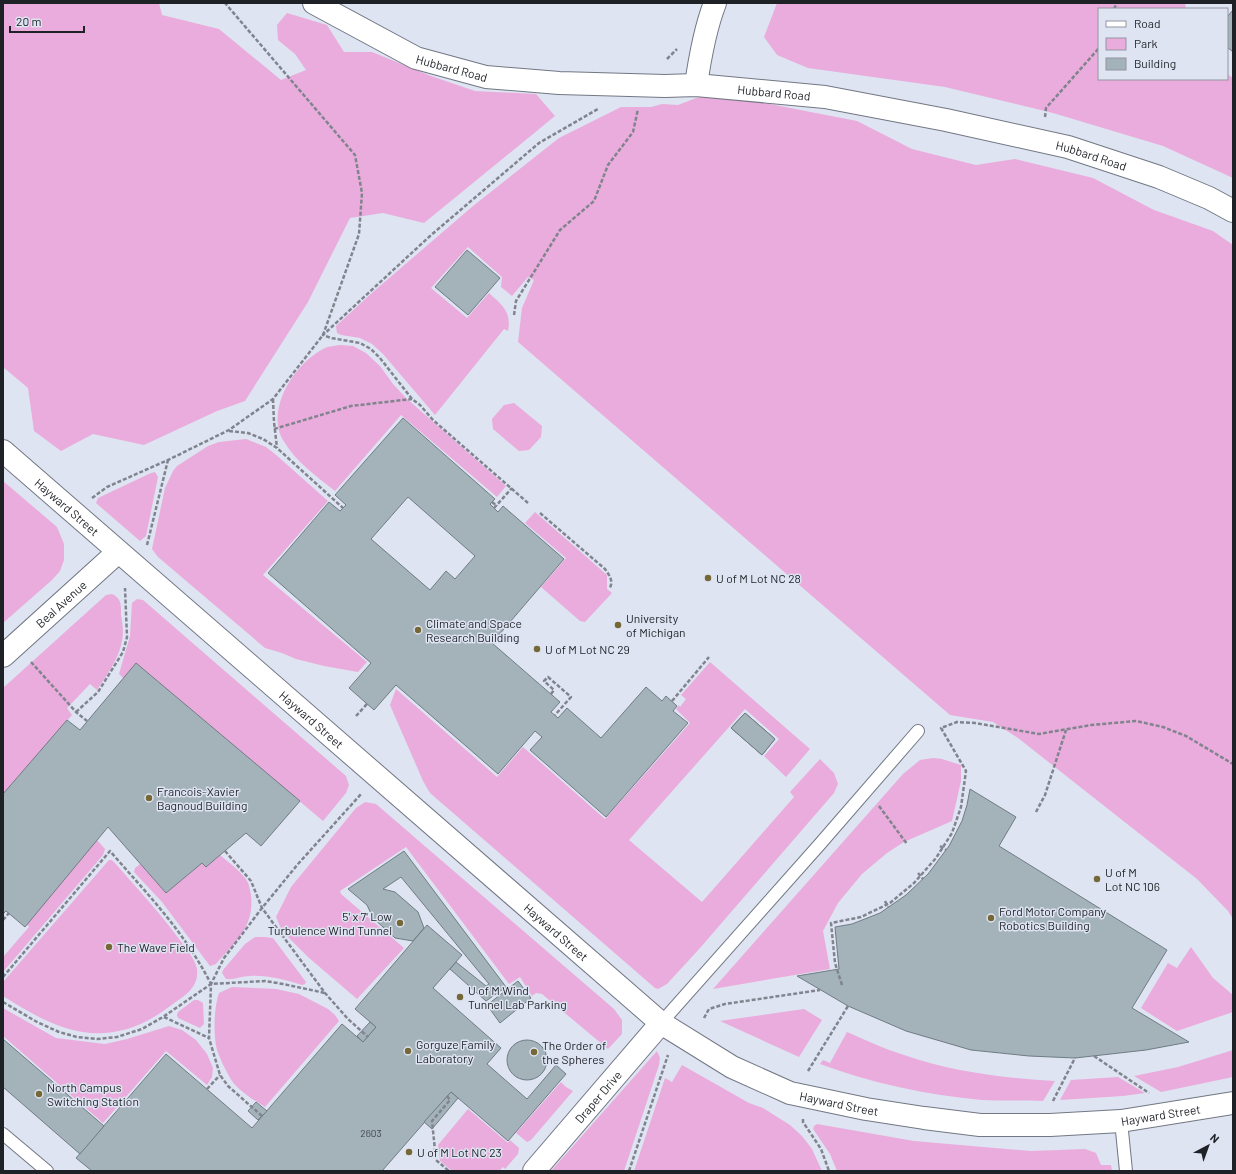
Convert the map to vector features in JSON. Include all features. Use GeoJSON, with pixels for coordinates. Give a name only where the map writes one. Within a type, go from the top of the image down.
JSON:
{"type":"FeatureCollection","features":[{"type":"Feature","properties":{"kind":"street","name":"Hubbard Road"},"geometry":{"type":"LineString","coordinates":[[314,3],[416,58],[486,77],[566,83],[665,86],[696,85],[825,97],[946,120],[1068,147],[1159,177],[1209,198],[1233,211]]}},
{"type":"Feature","properties":{"kind":"street"},"geometry":{"type":"LineString","coordinates":[[696,85],[702,48],[715,3]]}},
{"type":"Feature","properties":{"kind":"street","name":"Hayward Street"},"geometry":{"type":"LineString","coordinates":[[3,451],[661,1023],[732,1067],[790,1092],[866,1109],[980,1125],[1040,1126],[1121,1121],[1233,1103]]}},
{"type":"Feature","properties":{"kind":"street","name":"Beal Avenue"},"geometry":{"type":"LineString","coordinates":[[3,656],[118,552]]}},
{"type":"Feature","properties":{"kind":"street","name":"Draper Drive"},"geometry":{"type":"LineString","coordinates":[[534,1171],[661,1023]]}},
{"type":"Feature","properties":{"kind":"lane"},"geometry":{"type":"LineString","coordinates":[[661,1023],[918,731]]}},
{"type":"Feature","properties":{"kind":"lane"},"geometry":{"type":"LineString","coordinates":[[1121,1121],[1126,1171]]}},
{"type":"Feature","properties":{"kind":"lane"},"geometry":{"type":"LineString","coordinates":[[3,1134],[47,1171]]}},
{"type":"Feature","properties":{"kind":"path"},"geometry":{"type":"LineString","coordinates":[[225,3],[354,155],[362,193],[359,234],[323,335]]}},
{"type":"Feature","properties":{"kind":"path"},"geometry":{"type":"LineString","coordinates":[[1044,120],[1046,108],[1098,49]]}},
{"type":"Feature","properties":{"kind":"path"},"geometry":{"type":"LineString","coordinates":[[514,315],[516,301],[560,230],[594,201],[608,165],[633,132],[638,106]]}},
{"type":"Feature","properties":{"kind":"path"},"geometry":{"type":"LineString","coordinates":[[88,501],[107,486],[168,460],[229,430],[273,399],[323,335],[430,236],[539,143],[601,107]]}},
{"type":"Feature","properties":{"kind":"path"},"geometry":{"type":"LineString","coordinates":[[323,335],[331,338],[360,343],[371,349],[380,358],[412,399],[420,405],[433,420],[528,503]]}},
{"type":"Feature","properties":{"kind":"path"},"geometry":{"type":"LineString","coordinates":[[273,399],[274,429],[277,448]]}},
{"type":"Feature","properties":{"kind":"path"},"geometry":{"type":"LineString","coordinates":[[274,429],[351,406],[412,399]]}},
{"type":"Feature","properties":{"kind":"path"},"geometry":{"type":"LineString","coordinates":[[229,430],[248,433],[263,439],[277,448],[343,508]]}},
{"type":"Feature","properties":{"kind":"path"},"geometry":{"type":"LineString","coordinates":[[146,552],[168,460]]}},
{"type":"Feature","properties":{"kind":"path"},"geometry":{"type":"LineString","coordinates":[[494,508],[512,488]]}},
{"type":"Feature","properties":{"kind":"path"},"geometry":{"type":"LineString","coordinates":[[492,502],[497,506]]}},
{"type":"Feature","properties":{"kind":"path"},"geometry":{"type":"LineString","coordinates":[[540,513],[605,569],[610,575],[611,586],[609,589]]}},
{"type":"Feature","properties":{"kind":"path"},"geometry":{"type":"LineString","coordinates":[[76,712],[98,692],[123,652],[127,637],[125,586]]}},
{"type":"Feature","properties":{"kind":"path"},"geometry":{"type":"LineString","coordinates":[[672,701],[709,657]]}},
{"type":"Feature","properties":{"kind":"path"},"geometry":{"type":"LineString","coordinates":[[28,659],[76,712],[87,721]]}},
{"type":"Feature","properties":{"kind":"path"},"geometry":{"type":"LineString","coordinates":[[551,694],[554,690],[544,681],[548,677],[571,696],[555,715]]}},
{"type":"Feature","properties":{"kind":"path"},"geometry":{"type":"LineString","coordinates":[[356,716],[366,704]]}},
{"type":"Feature","properties":{"kind":"path"},"geometry":{"type":"LineString","coordinates":[[842,985],[834,963],[832,923],[861,917],[887,906],[914,883],[919,875],[936,858],[942,846],[952,833],[961,807],[966,772],[941,728],[957,722],[975,723],[1039,734],[1091,725],[1136,721],[1163,727],[1186,736],[1233,764]]}},
{"type":"Feature","properties":{"kind":"path"},"geometry":{"type":"LineString","coordinates":[[1036,812],[1045,795],[1066,730]]}},
{"type":"Feature","properties":{"kind":"path"},"geometry":{"type":"LineString","coordinates":[[262,1116],[228,1086],[220,1075],[209,1038],[211,984],[224,958],[262,908],[298,864],[366,788]]}},
{"type":"Feature","properties":{"kind":"path"},"geometry":{"type":"LineString","coordinates":[[877,804],[907,844]]}},
{"type":"Feature","properties":{"kind":"path"},"geometry":{"type":"LineString","coordinates":[[942,846],[946,850]]}},
{"type":"Feature","properties":{"kind":"path"},"geometry":{"type":"LineString","coordinates":[[3,977],[110,851],[159,905],[180,932],[197,957],[211,984]]}},
{"type":"Feature","properties":{"kind":"path"},"geometry":{"type":"LineString","coordinates":[[225,851],[251,881],[262,908],[325,993],[348,1019],[368,1037]]}},
{"type":"Feature","properties":{"kind":"path"},"geometry":{"type":"LineString","coordinates":[[919,875],[923,878]]}},
{"type":"Feature","properties":{"kind":"path"},"geometry":{"type":"LineString","coordinates":[[885,901],[887,906]]}},
{"type":"Feature","properties":{"kind":"path"},"geometry":{"type":"LineString","coordinates":[[3,920],[9,913]]}},
{"type":"Feature","properties":{"kind":"path"},"geometry":{"type":"LineString","coordinates":[[3,1002],[37,1022],[59,1032],[77,1037],[97,1039],[128,1034],[142,1029],[163,1017],[211,984],[265,981],[325,993]]}},
{"type":"Feature","properties":{"kind":"path"},"geometry":{"type":"LineString","coordinates":[[704,1018],[709,1009],[725,1004],[820,990]]}},
{"type":"Feature","properties":{"kind":"path"},"geometry":{"type":"LineString","coordinates":[[808,1071],[848,1006]]}},
{"type":"Feature","properties":{"kind":"path"},"geometry":{"type":"LineString","coordinates":[[163,1017],[209,1038]]}},
{"type":"Feature","properties":{"kind":"path"},"geometry":{"type":"LineString","coordinates":[[630,1171],[668,1056],[666,1050]]}},
{"type":"Feature","properties":{"kind":"path"},"geometry":{"type":"LineString","coordinates":[[1094,1056],[1150,1094]]}},
{"type":"Feature","properties":{"kind":"path"},"geometry":{"type":"LineString","coordinates":[[1051,1105],[1075,1058]]}},
{"type":"Feature","properties":{"kind":"path"},"geometry":{"type":"LineString","coordinates":[[207,1090],[220,1075]]}},
{"type":"Feature","properties":{"kind":"path"},"geometry":{"type":"LineString","coordinates":[[447,1096],[450,1100],[432,1121],[436,1160],[448,1171]]}},
{"type":"Feature","properties":{"kind":"path"},"geometry":{"type":"LineString","coordinates":[[802,1115],[803,1122],[821,1149],[829,1171]]}},
{"type":"Feature","properties":{"kind":"green space"},"geometry":{"type":"Polygon","coordinates":[[[3,3],[159,3],[162,15],[219,29],[281,80],[306,70],[295,54],[278,40],[277,25],[287,13],[327,25],[344,52],[372,52],[431,76],[475,91],[536,94],[555,116],[424,223],[383,213],[350,218],[308,302],[245,401],[217,411],[144,445],[93,434],[61,451],[34,431],[28,388],[3,367],[3,3]]]}},
{"type":"Feature","properties":{"kind":"green space"},"geometry":{"type":"Polygon","coordinates":[[[777,3],[1185,3],[1186,8],[1098,8],[1098,80],[1228,80],[1228,75],[1233,78],[1233,178],[1163,146],[1053,113],[945,87],[808,68],[777,55],[764,37],[777,3]]]}},
{"type":"Feature","properties":{"kind":"green space"},"geometry":{"type":"Polygon","coordinates":[[[699,97],[739,98],[857,121],[912,149],[976,165],[1015,159],[1093,178],[1154,210],[1213,231],[1233,245],[1233,919],[1228,911],[1197,879],[1018,738],[993,722],[950,715],[518,342],[522,308],[534,280],[528,277],[512,296],[501,287],[502,277],[468,247],[431,288],[467,318],[489,293],[505,309],[509,319],[508,331],[504,329],[435,415],[383,354],[372,344],[360,338],[337,333],[336,326],[373,292],[473,206],[559,138],[621,107],[651,107],[662,104],[678,105],[699,97]]]}},
{"type":"Feature","properties":{"kind":"green space"},"geometry":{"type":"Polygon","coordinates":[[[330,346],[353,346],[366,353],[380,366],[393,384],[406,398],[506,486],[497,497],[401,415],[335,491],[313,474],[294,455],[283,440],[278,427],[278,414],[286,387],[294,375],[314,355],[330,346]]]}},
{"type":"Feature","properties":{"kind":"green space"},"geometry":{"type":"Polygon","coordinates":[[[514,403],[542,426],[541,437],[529,450],[519,451],[493,429],[492,419],[504,405],[514,403]]]}},
{"type":"Feature","properties":{"kind":"green space"},"geometry":{"type":"Polygon","coordinates":[[[246,439],[266,447],[328,501],[263,575],[367,662],[358,672],[296,659],[265,648],[158,557],[152,549],[165,488],[177,466],[208,446],[219,442],[246,439]]]}},
{"type":"Feature","properties":{"kind":"green space"},"geometry":{"type":"Polygon","coordinates":[[[155,472],[158,477],[146,536],[140,541],[96,503],[98,498],[155,472]]]}},
{"type":"Feature","properties":{"kind":"green space"},"geometry":{"type":"Polygon","coordinates":[[[3,481],[57,527],[64,544],[64,560],[60,571],[52,580],[3,623],[3,481]]]}},
{"type":"Feature","properties":{"kind":"green space"},"geometry":{"type":"Polygon","coordinates":[[[535,512],[607,575],[607,589],[612,593],[585,622],[580,621],[541,587],[566,558],[525,523],[535,512]]]}},
{"type":"Feature","properties":{"kind":"green space"},"geometry":{"type":"Polygon","coordinates":[[[112,594],[118,598],[120,603],[123,631],[120,649],[114,663],[97,690],[90,684],[67,708],[72,715],[3,794],[3,688],[106,595],[112,594]]]}},
{"type":"Feature","properties":{"kind":"green space"},"geometry":{"type":"Polygon","coordinates":[[[137,599],[143,600],[346,776],[349,785],[346,793],[323,821],[136,663],[123,678],[119,674],[130,636],[132,603],[137,599]]]}},
{"type":"Feature","properties":{"kind":"green space"},"geometry":{"type":"Polygon","coordinates":[[[710,662],[810,749],[786,777],[764,756],[779,739],[745,709],[629,840],[702,902],[794,797],[790,792],[820,759],[834,773],[838,784],[834,793],[700,948],[667,984],[658,989],[430,793],[423,781],[390,705],[396,689],[497,777],[523,747],[605,819],[690,723],[676,709],[679,705],[680,707],[686,699],[681,695],[710,662]]]}},
{"type":"Feature","properties":{"kind":"green space"},"geometry":{"type":"Polygon","coordinates":[[[933,758],[942,759],[961,765],[961,781],[952,821],[904,842],[887,853],[862,874],[838,903],[823,931],[830,969],[713,989],[903,774],[920,760],[933,758]]]}},
{"type":"Feature","properties":{"kind":"green space"},"geometry":{"type":"Polygon","coordinates":[[[365,802],[376,804],[614,1009],[622,1020],[622,1034],[608,1049],[542,994],[536,993],[532,996],[520,977],[509,984],[406,847],[340,891],[341,894],[404,948],[357,999],[308,957],[282,931],[276,917],[291,887],[356,808],[365,802]]]}},
{"type":"Feature","properties":{"kind":"green space"},"geometry":{"type":"Polygon","coordinates":[[[97,840],[105,849],[103,855],[3,972],[3,957],[29,927],[27,924],[97,840]]]}},
{"type":"Feature","properties":{"kind":"green space"},"geometry":{"type":"Polygon","coordinates":[[[220,855],[246,880],[251,895],[251,906],[250,916],[242,934],[216,964],[210,966],[162,902],[134,872],[135,868],[140,864],[166,893],[202,863],[206,867],[220,855]]]}},
{"type":"Feature","properties":{"kind":"green space","name":"The Wave Field"},"geometry":{"type":"Polygon","coordinates":[[[109,860],[113,861],[149,901],[174,932],[193,958],[197,969],[197,975],[194,986],[187,994],[164,1011],[147,1021],[127,1029],[108,1033],[90,1033],[72,1030],[55,1024],[20,1007],[3,996],[3,982],[109,860]]]}},
{"type":"Feature","properties":{"kind":"green space"},"geometry":{"type":"Polygon","coordinates":[[[255,937],[273,938],[306,982],[305,984],[302,985],[263,976],[247,976],[226,979],[222,973],[223,970],[245,944],[255,937]]]}},
{"type":"Feature","properties":{"kind":"green space"},"geometry":{"type":"Polygon","coordinates":[[[1191,947],[1213,978],[1233,995],[1233,1012],[1177,1031],[1141,1008],[1168,963],[1177,968],[1191,947]]]}},
{"type":"Feature","properties":{"kind":"green space"},"geometry":{"type":"Polygon","coordinates":[[[232,987],[276,989],[299,994],[328,1009],[339,1021],[265,1107],[247,1096],[235,1085],[217,1050],[215,1013],[217,999],[219,993],[232,987]]]}},
{"type":"Feature","properties":{"kind":"green space"},"geometry":{"type":"Polygon","coordinates":[[[194,1000],[198,1000],[203,1003],[204,1024],[200,1028],[178,1018],[177,1015],[178,1012],[194,1000]]]}},
{"type":"Feature","properties":{"kind":"green space"},"geometry":{"type":"Polygon","coordinates":[[[3,1008],[56,1038],[105,1044],[169,1026],[182,1030],[196,1040],[207,1054],[213,1068],[212,1077],[207,1085],[166,1051],[103,1123],[3,1036],[3,1008]]]}},
{"type":"Feature","properties":{"kind":"green space"},"geometry":{"type":"Polygon","coordinates":[[[804,1009],[822,1020],[799,1057],[720,1021],[804,1009]]]}},
{"type":"Feature","properties":{"kind":"green space"},"geometry":{"type":"Polygon","coordinates":[[[847,1032],[889,1050],[941,1066],[997,1076],[1055,1081],[1043,1101],[982,1100],[941,1095],[900,1087],[859,1077],[820,1064],[823,1060],[830,1063],[847,1032]]]}},
{"type":"Feature","properties":{"kind":"green space"},"geometry":{"type":"Polygon","coordinates":[[[1233,1050],[1233,1077],[1161,1092],[1134,1076],[1178,1067],[1233,1050]]]}},
{"type":"Feature","properties":{"kind":"green space"},"geometry":{"type":"Polygon","coordinates":[[[657,1051],[660,1058],[659,1065],[624,1171],[551,1171],[657,1051]]]}},
{"type":"Feature","properties":{"kind":"green space"},"geometry":{"type":"Polygon","coordinates":[[[682,1065],[749,1103],[763,1108],[790,1125],[802,1136],[812,1149],[822,1171],[634,1171],[665,1078],[672,1082],[682,1065]]]}},
{"type":"Feature","properties":{"kind":"green space"},"geometry":{"type":"Polygon","coordinates":[[[1118,1077],[1145,1093],[1060,1100],[1071,1080],[1118,1077]]]}},
{"type":"Feature","properties":{"kind":"green space"},"geometry":{"type":"Polygon","coordinates":[[[561,1082],[573,1091],[531,1140],[527,1142],[516,1133],[561,1082]]]}},
{"type":"Feature","properties":{"kind":"green space"},"geometry":{"type":"Polygon","coordinates":[[[468,1109],[508,1143],[510,1140],[519,1148],[518,1154],[505,1169],[503,1167],[500,1170],[501,1171],[452,1171],[440,1161],[438,1145],[468,1109]]]}},
{"type":"Feature","properties":{"kind":"green space"},"geometry":{"type":"Polygon","coordinates":[[[817,1124],[914,1141],[1031,1151],[1085,1149],[1096,1153],[1101,1165],[1111,1165],[1112,1171],[837,1171],[830,1154],[813,1129],[817,1124]]]}},
{"type":"Feature","properties":{"kind":"building"},"geometry":{"type":"Polygon","coordinates":[[[1233,10],[1233,52],[1228,48],[1228,16],[1233,10]]]}},
{"type":"Feature","properties":{"kind":"building"},"geometry":{"type":"Polygon","coordinates":[[[467,250],[500,278],[468,315],[435,287],[467,250]]]}},
{"type":"Feature","properties":{"kind":"building","name":"Climate and Space Research Building"},"geometry":{"type":"Polygon","coordinates":[[[403,418],[495,499],[490,504],[498,512],[503,506],[564,559],[492,643],[560,702],[551,712],[558,718],[567,708],[601,738],[646,687],[662,701],[666,696],[677,706],[673,711],[688,723],[606,817],[530,750],[542,737],[535,731],[498,774],[396,685],[374,710],[349,688],[371,663],[268,573],[329,502],[340,511],[346,505],[335,495],[403,418]],[[408,497],[371,539],[430,590],[446,571],[455,579],[475,556],[408,497]]]}},
{"type":"Feature","properties":{"kind":"building","name":"Francois‑Xavier Bagnoud Building"},"geometry":{"type":"Polygon","coordinates":[[[136,663],[300,801],[261,846],[246,833],[206,867],[202,863],[166,893],[108,827],[25,927],[6,911],[3,914],[3,794],[67,720],[80,730],[136,663]]]}},
{"type":"Feature","properties":{"kind":"building"},"geometry":{"type":"Polygon","coordinates":[[[745,713],[775,739],[762,755],[731,728],[745,713]]]}},
{"type":"Feature","properties":{"kind":"building"},"geometry":{"type":"Polygon","coordinates":[[[745,713],[775,739],[762,755],[731,728],[745,713]]]}},
{"type":"Feature","properties":{"kind":"building","name":"Ford Motor Company Robotics Building"},"geometry":{"type":"Polygon","coordinates":[[[970,789],[1016,817],[999,846],[1167,950],[1132,1008],[1189,1042],[1146,1050],[1075,1058],[1029,1056],[971,1050],[906,1031],[848,1006],[797,976],[839,969],[835,927],[852,924],[880,913],[906,895],[928,874],[949,846],[962,821],[970,789]]]}},
{"type":"Feature","properties":{"kind":"building","name":"5' x 7' Low Turbulence Wind Tunnel"},"geometry":{"type":"Polygon","coordinates":[[[404,851],[506,987],[486,1001],[450,969],[456,962],[486,986],[489,984],[401,877],[383,889],[395,892],[418,912],[424,928],[413,941],[395,938],[373,918],[367,905],[348,889],[404,851]]]}},
{"type":"Feature","properties":{"kind":"building","name":"Gorguze Family Laboratory"},"geometry":{"type":"Polygon","coordinates":[[[427,925],[462,955],[433,988],[501,1048],[487,1064],[527,1099],[556,1065],[566,1074],[508,1141],[451,1092],[382,1171],[92,1171],[76,1158],[166,1054],[252,1128],[342,1024],[363,1042],[376,1027],[355,1009],[427,925]]]}},
{"type":"Feature","properties":{"kind":"building"},"geometry":{"type":"Polygon","coordinates":[[[518,981],[531,998],[500,1023],[487,1005],[518,981]]]}},
{"type":"Feature","properties":{"kind":"building"},"geometry":{"type":"Polygon","coordinates":[[[370,1022],[376,1027],[363,1042],[357,1036],[370,1022]]]}},
{"type":"Feature","properties":{"kind":"building","name":"North Campus Switching Station"},"geometry":{"type":"Polygon","coordinates":[[[3,1039],[104,1126],[80,1154],[3,1087],[3,1039]]]}},
{"type":"Feature","properties":{"kind":"building"},"geometry":{"type":"Polygon","coordinates":[[[523,1040],[531,1040],[538,1043],[544,1049],[547,1060],[544,1071],[538,1077],[531,1080],[523,1080],[516,1077],[510,1071],[507,1064],[507,1056],[510,1049],[516,1043],[523,1040]]]}},
{"type":"Feature","properties":{"kind":"building"},"geometry":{"type":"Polygon","coordinates":[[[451,1092],[458,1098],[432,1129],[424,1122],[451,1092]]]}},
{"type":"Feature","properties":{"kind":"building"},"geometry":{"type":"Polygon","coordinates":[[[256,1102],[267,1111],[258,1120],[248,1111],[256,1102]]]}},
{"type":"Feature","properties":{"kind":"place","name":"U of M Lot NC 28"},"geometry":{"type":"Point","coordinates":[708,578]}},
{"type":"Feature","properties":{"kind":"place","name":"University of Michigan"},"geometry":{"type":"Point","coordinates":[618,625]}},
{"type":"Feature","properties":{"kind":"place","name":"Climate and Space Research Building"},"geometry":{"type":"Point","coordinates":[418,630]}},
{"type":"Feature","properties":{"kind":"place","name":"U of M Lot NC 29"},"geometry":{"type":"Point","coordinates":[537,649]}},
{"type":"Feature","properties":{"kind":"place","name":"Francois‑Xavier Bagnoud Building"},"geometry":{"type":"Point","coordinates":[149,798]}},
{"type":"Feature","properties":{"kind":"place","name":"U of M Lot NC 106"},"geometry":{"type":"Point","coordinates":[1097,879]}},
{"type":"Feature","properties":{"kind":"place","name":"Ford Motor Company Robotics Building"},"geometry":{"type":"Point","coordinates":[991,918]}},
{"type":"Feature","properties":{"kind":"place","name":"5' x 7' Low Turbulence Wind Tunnel"},"geometry":{"type":"Point","coordinates":[400,923]}},
{"type":"Feature","properties":{"kind":"place","name":"The Wave Field"},"geometry":{"type":"Point","coordinates":[109,947]}},
{"type":"Feature","properties":{"kind":"place","name":"U of M Wind Tunnel Lab Parking"},"geometry":{"type":"Point","coordinates":[460,997]}},
{"type":"Feature","properties":{"kind":"place","name":"Gorguze Family Laboratory"},"geometry":{"type":"Point","coordinates":[408,1051]}},
{"type":"Feature","properties":{"kind":"place","name":"The Order of the Spheres"},"geometry":{"type":"Point","coordinates":[534,1052]}},
{"type":"Feature","properties":{"kind":"place","name":"North Campus Switching Station"},"geometry":{"type":"Point","coordinates":[39,1094]}},
{"type":"Feature","properties":{"kind":"place","name":"U of M Lot NC 23"},"geometry":{"type":"Point","coordinates":[409,1152]}}]}
